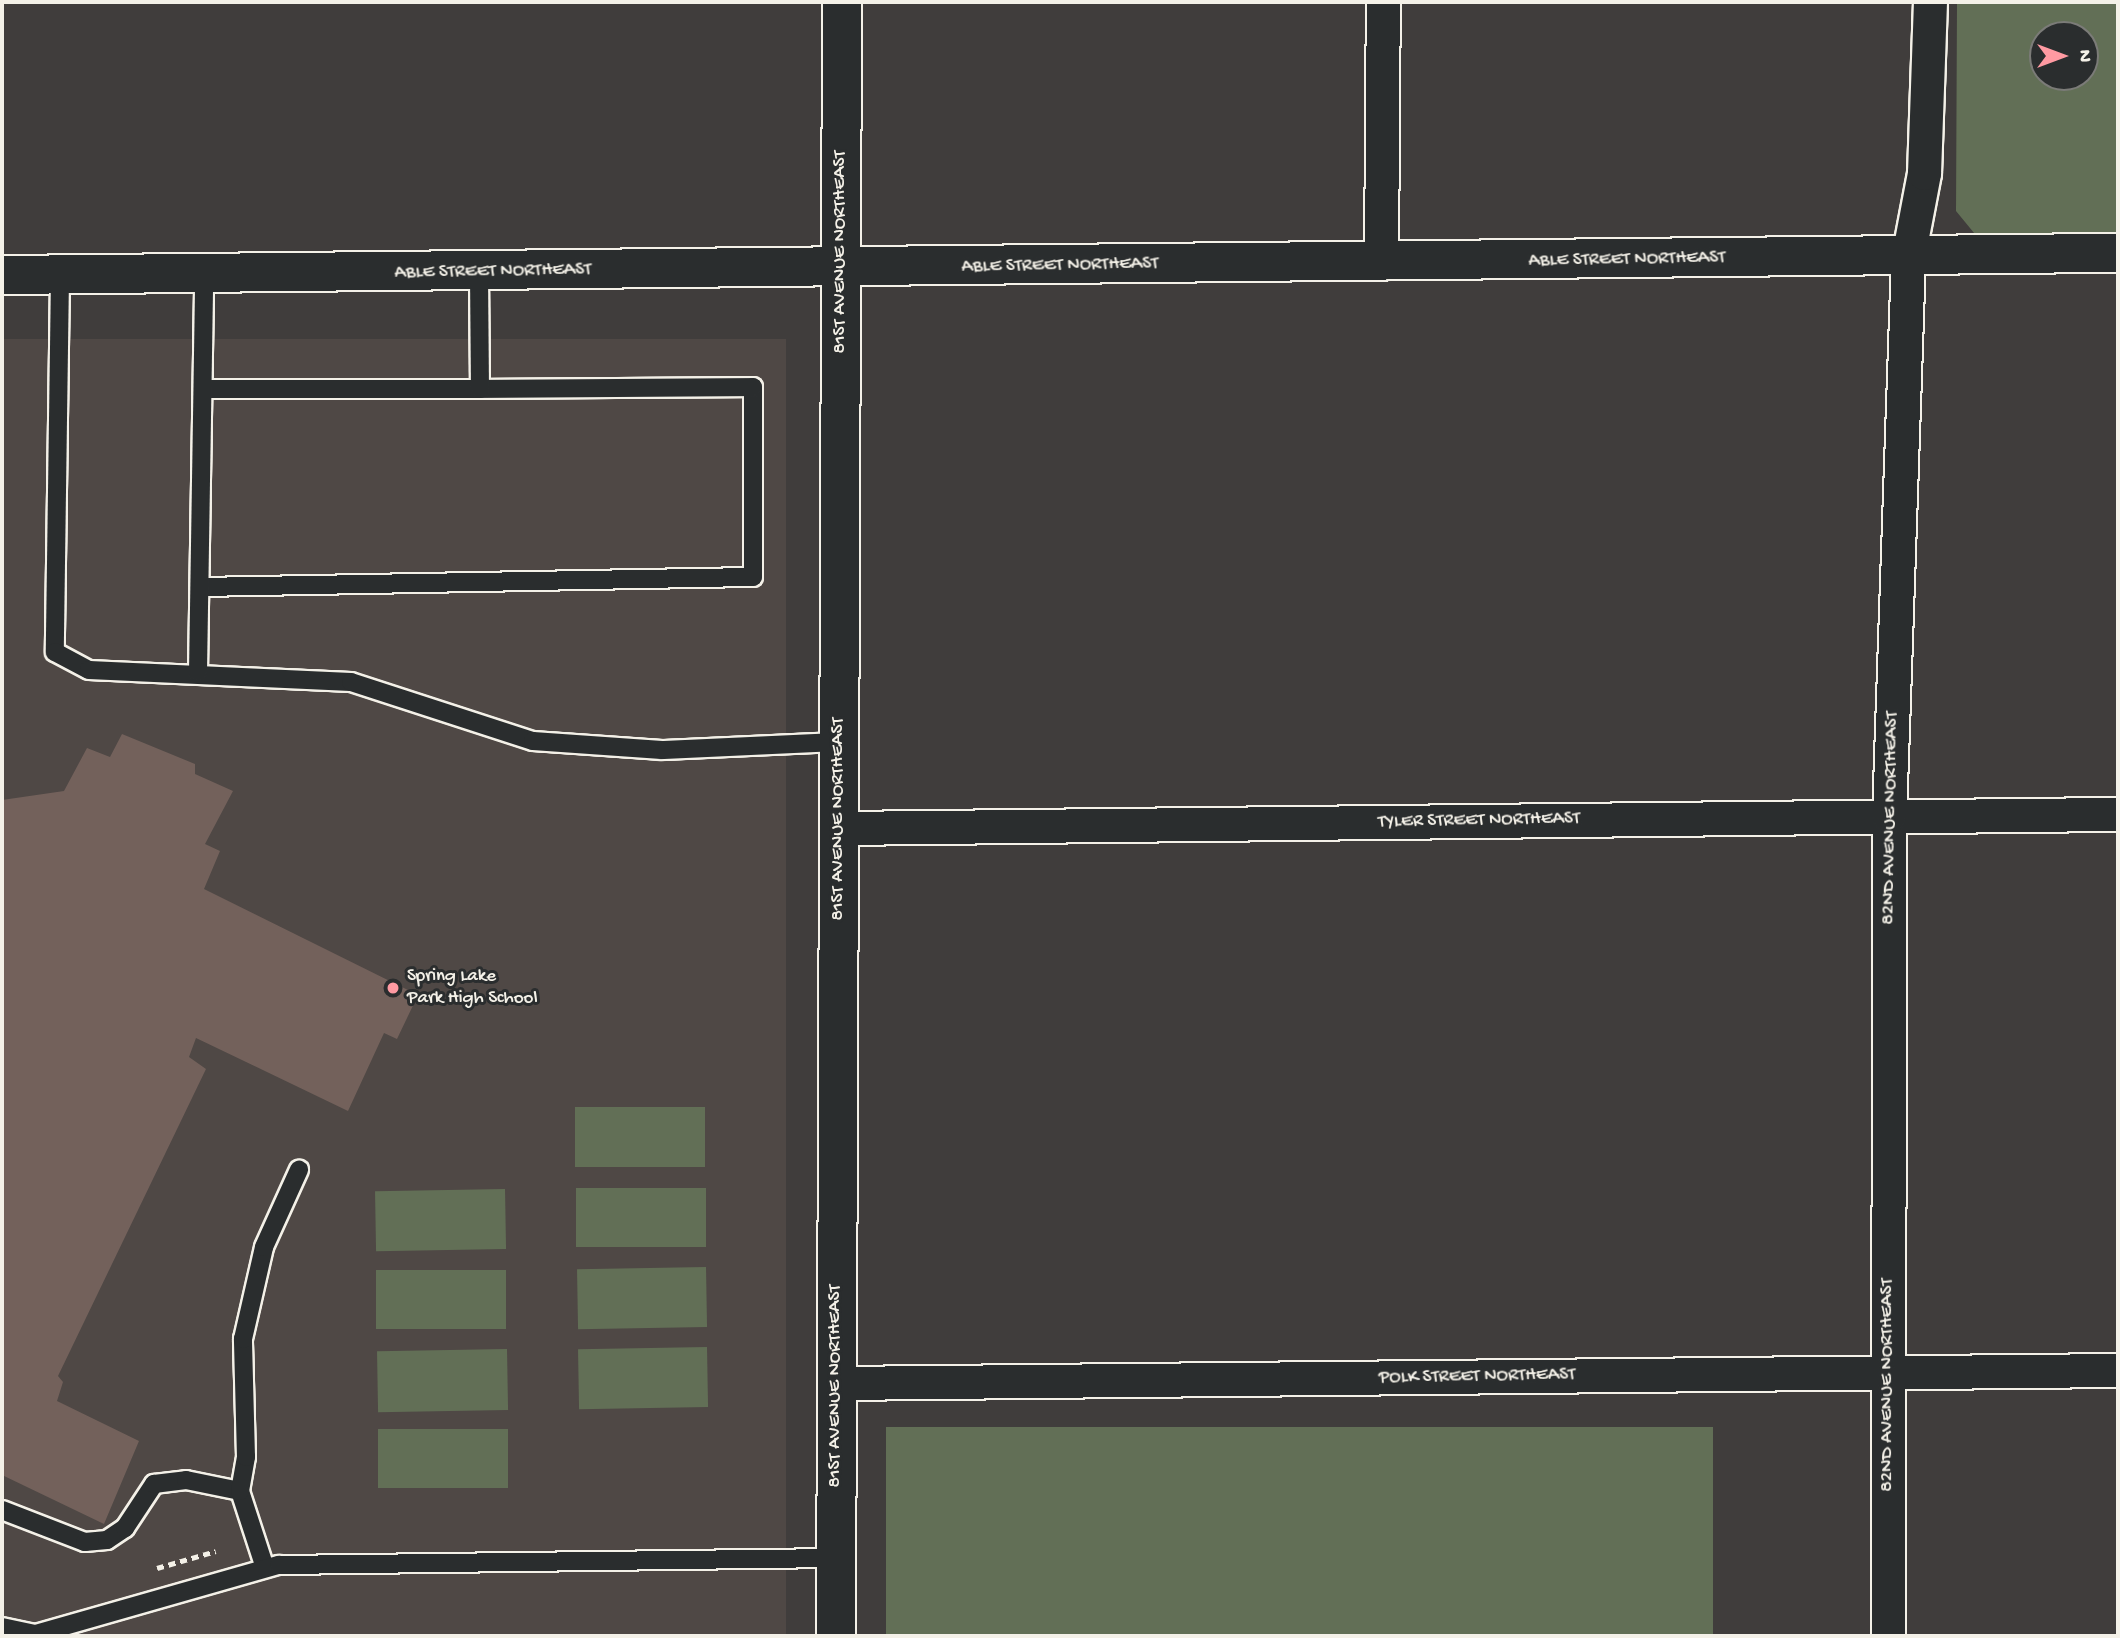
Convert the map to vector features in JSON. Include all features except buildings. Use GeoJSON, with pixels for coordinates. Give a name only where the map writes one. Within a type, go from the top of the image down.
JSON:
{"type":"FeatureCollection","features":[{"type":"Feature","properties":{"kind":"street","name":"81ST AVENUE NORTHEAST"},"geometry":{"type":"LineString","coordinates":[[836,1636],[842,2]]}},
{"type":"Feature","properties":{"kind":"street"},"geometry":{"type":"LineString","coordinates":[[1381,263],[1383,2]]}},
{"type":"Feature","properties":{"kind":"street","name":"82ND AVENUE NORTHEAST"},"geometry":{"type":"LineString","coordinates":[[1888,1636],[1889,816],[1908,257],[1924,173],[1930,2]]}},
{"type":"Feature","properties":{"kind":"street","name":"ABLE STREET NORTHEAST"},"geometry":{"type":"LineString","coordinates":[[2,275],[1381,263],[2118,253]]}},
{"type":"Feature","properties":{"kind":"street","name":"TYLER STREET NORTHEAST"},"geometry":{"type":"LineString","coordinates":[[839,828],[2118,814]]}},
{"type":"Feature","properties":{"kind":"street","name":"POLK STREET NORTHEAST"},"geometry":{"type":"LineString","coordinates":[[836,1383],[2118,1370]]}},
{"type":"Feature","properties":{"kind":"lane"},"geometry":{"type":"LineString","coordinates":[[479,272],[480,389]]}},
{"type":"Feature","properties":{"kind":"lane"},"geometry":{"type":"LineString","coordinates":[[198,672],[204,274]]}},
{"type":"Feature","properties":{"kind":"lane"},"geometry":{"type":"LineString","coordinates":[[60,276],[55,652],[89,670],[198,672],[351,682],[533,741],[662,750],[839,742]]}},
{"type":"Feature","properties":{"kind":"lane"},"geometry":{"type":"LineString","coordinates":[[200,587],[753,577],[753,387],[203,389]]}},
{"type":"Feature","properties":{"kind":"lane"},"geometry":{"type":"LineString","coordinates":[[265,1568],[240,1491],[246,1457],[243,1339],[264,1247],[299,1170]]}},
{"type":"Feature","properties":{"kind":"lane"},"geometry":{"type":"LineString","coordinates":[[2,1510],[85,1542],[107,1539],[125,1528],[154,1484],[186,1480],[240,1491]]}},
{"type":"Feature","properties":{"kind":"lane"},"geometry":{"type":"LineString","coordinates":[[2,1627],[36,1634],[265,1568],[836,1558]]}},
{"type":"Feature","properties":{"kind":"shaded area","name":"Spring Lake Park High School"},"geometry":{"type":"Polygon","coordinates":[[[2,339],[786,339],[786,1636],[2,1636],[2,339]]]}},
{"type":"Feature","properties":{"kind":"green space"},"geometry":{"type":"Polygon","coordinates":[[[1957,2],[2118,2],[2118,238],[1979,239],[1956,211],[1957,2]]]}},
{"type":"Feature","properties":{"kind":"green space"},"geometry":{"type":"Polygon","coordinates":[[[575,1107],[705,1107],[705,1167],[575,1167],[575,1107]]]}},
{"type":"Feature","properties":{"kind":"green space"},"geometry":{"type":"Polygon","coordinates":[[[576,1188],[706,1188],[706,1247],[576,1247],[576,1188]]]}},
{"type":"Feature","properties":{"kind":"green space"},"geometry":{"type":"Polygon","coordinates":[[[505,1189],[506,1249],[376,1251],[375,1191],[505,1189]]]}},
{"type":"Feature","properties":{"kind":"green space"},"geometry":{"type":"Polygon","coordinates":[[[706,1267],[707,1327],[578,1329],[577,1269],[706,1267]]]}},
{"type":"Feature","properties":{"kind":"green space"},"geometry":{"type":"Polygon","coordinates":[[[376,1270],[506,1270],[506,1329],[376,1329],[376,1270]]]}},
{"type":"Feature","properties":{"kind":"green space"},"geometry":{"type":"Polygon","coordinates":[[[707,1347],[708,1407],[579,1409],[578,1349],[707,1347]]]}},
{"type":"Feature","properties":{"kind":"green space"},"geometry":{"type":"Polygon","coordinates":[[[507,1349],[508,1410],[378,1412],[377,1351],[507,1349]]]}},
{"type":"Feature","properties":{"kind":"green space"},"geometry":{"type":"Polygon","coordinates":[[[886,1427],[1713,1427],[1713,1636],[886,1636],[886,1427]]]}},
{"type":"Feature","properties":{"kind":"green space"},"geometry":{"type":"Polygon","coordinates":[[[378,1429],[508,1429],[508,1488],[378,1488],[378,1429]]]}},
{"type":"Feature","properties":{"kind":"place","name":"Spring Lake Park High School"},"geometry":{"type":"Point","coordinates":[393,988]}}]}
